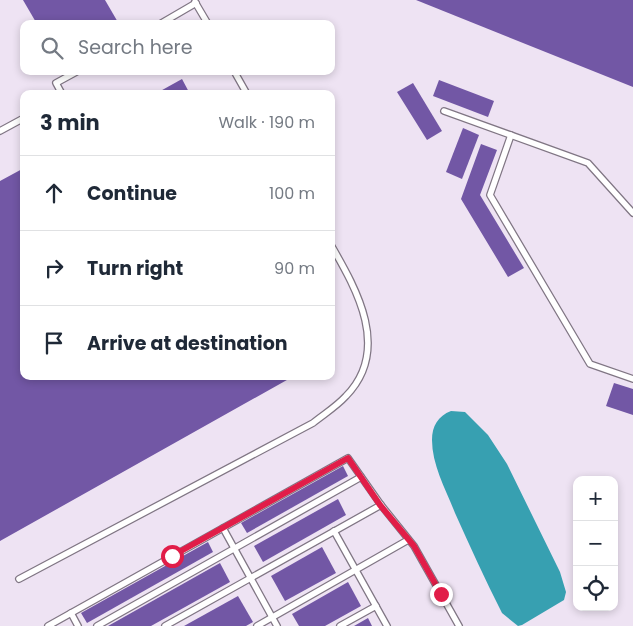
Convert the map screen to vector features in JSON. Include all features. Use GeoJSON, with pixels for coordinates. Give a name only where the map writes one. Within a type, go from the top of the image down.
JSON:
{"type":"FeatureCollection","features":[{"type":"Feature","properties":{"kind":"lane"},"geometry":{"type":"LineString","coordinates":[[166,20],[195,2],[206,20]]}},
{"type":"Feature","properties":{"kind":"lane"},"geometry":{"type":"LineString","coordinates":[[60,90],[56,84],[71,75]]}},
{"type":"Feature","properties":{"kind":"lane"},"geometry":{"type":"LineString","coordinates":[[236,75],[245,90]]}},
{"type":"Feature","properties":{"kind":"lane"},"geometry":{"type":"LineString","coordinates":[[444,111],[588,163],[633,213]]}},
{"type":"Feature","properties":{"kind":"lane"},"geometry":{"type":"LineString","coordinates":[[0,131],[20,120]]}},
{"type":"Feature","properties":{"kind":"lane"},"geometry":{"type":"LineString","coordinates":[[511,135],[490,196],[590,364],[633,379]]}},
{"type":"Feature","properties":{"kind":"lane"},"geometry":{"type":"LineString","coordinates":[[19,579],[313,423],[347,395],[363,366],[368,329],[355,287],[335,252]]}},
{"type":"Feature","properties":{"kind":"lane"},"geometry":{"type":"LineString","coordinates":[[48,626],[348,458],[380,505],[414,546],[459,626]]}},
{"type":"Feature","properties":{"kind":"lane"},"geometry":{"type":"LineString","coordinates":[[97,626],[361,478]]}},
{"type":"Feature","properties":{"kind":"lane"},"geometry":{"type":"LineString","coordinates":[[165,626],[380,505]]}},
{"type":"Feature","properties":{"kind":"lane"},"geometry":{"type":"LineString","coordinates":[[223,528],[277,626]]}},
{"type":"Feature","properties":{"kind":"lane"},"geometry":{"type":"LineString","coordinates":[[334,531],[387,626]]}},
{"type":"Feature","properties":{"kind":"lane"},"geometry":{"type":"LineString","coordinates":[[257,626],[408,540]]}},
{"type":"Feature","properties":{"kind":"lane"},"geometry":{"type":"LineString","coordinates":[[340,626],[376,606]]}},
{"type":"Feature","properties":{"kind":"lane"},"geometry":{"type":"LineString","coordinates":[[71,613],[78,626]]}},
{"type":"Feature","properties":{"kind":"water"},"geometry":{"type":"Polygon","coordinates":[[[451,411],[465,412],[488,435],[507,464],[560,572],[566,592],[564,600],[522,625],[518,626],[502,613],[455,513],[434,459],[433,430],[439,419],[451,411]]]}},
{"type":"Feature","properties":{"kind":"building"},"geometry":{"type":"Polygon","coordinates":[[[23,0],[105,0],[117,20],[35,20],[23,0]]]}},
{"type":"Feature","properties":{"kind":"building"},"geometry":{"type":"Polygon","coordinates":[[[416,0],[633,0],[633,87],[416,0]]]}},
{"type":"Feature","properties":{"kind":"building"},"geometry":{"type":"Polygon","coordinates":[[[182,79],[188,90],[162,90],[182,79]]]}},
{"type":"Feature","properties":{"kind":"building"},"geometry":{"type":"Polygon","coordinates":[[[439,80],[494,101],[488,117],[433,96],[439,80]]]}},
{"type":"Feature","properties":{"kind":"building"},"geometry":{"type":"Polygon","coordinates":[[[413,83],[442,131],[427,140],[397,92],[413,83]]]}},
{"type":"Feature","properties":{"kind":"building"},"geometry":{"type":"Polygon","coordinates":[[[463,128],[479,135],[462,179],[446,172],[463,128]]]}},
{"type":"Feature","properties":{"kind":"building"},"geometry":{"type":"Polygon","coordinates":[[[481,144],[497,150],[480,195],[524,268],[508,277],[461,199],[481,144]]]}},
{"type":"Feature","properties":{"kind":"building"},"geometry":{"type":"Polygon","coordinates":[[[20,170],[20,380],[287,380],[0,541],[0,181],[20,170]]]}},
{"type":"Feature","properties":{"kind":"building"},"geometry":{"type":"Polygon","coordinates":[[[614,383],[633,389],[633,415],[606,406],[614,383]]]}},
{"type":"Feature","properties":{"kind":"building"},"geometry":{"type":"Polygon","coordinates":[[[343,466],[348,476],[247,533],[241,523],[343,466]]]}},
{"type":"Feature","properties":{"kind":"building"},"geometry":{"type":"Polygon","coordinates":[[[338,499],[346,515],[263,562],[254,546],[338,499]]]}},
{"type":"Feature","properties":{"kind":"building"},"geometry":{"type":"Polygon","coordinates":[[[208,542],[213,552],[87,623],[81,613],[208,542]]]}},
{"type":"Feature","properties":{"kind":"building"},"geometry":{"type":"Polygon","coordinates":[[[322,547],[336,573],[285,601],[271,576],[322,547]]]}},
{"type":"Feature","properties":{"kind":"building"},"geometry":{"type":"Polygon","coordinates":[[[220,563],[230,582],[151,626],[108,626],[220,563]]]}},
{"type":"Feature","properties":{"kind":"building"},"geometry":{"type":"Polygon","coordinates":[[[348,582],[361,606],[325,626],[299,626],[292,614],[348,582]]]}},
{"type":"Feature","properties":{"kind":"building"},"geometry":{"type":"Polygon","coordinates":[[[238,596],[253,622],[246,626],[184,626],[238,596]]]}},
{"type":"Feature","properties":{"kind":"building"},"geometry":{"type":"Polygon","coordinates":[[[368,618],[372,626],[354,626],[368,618]]]}},
{"type":"Feature","properties":{"kind":"route"},"geometry":{"type":"LineString","coordinates":[[172,556],[348,458],[380,505],[414,546],[441,594]]}}]}
